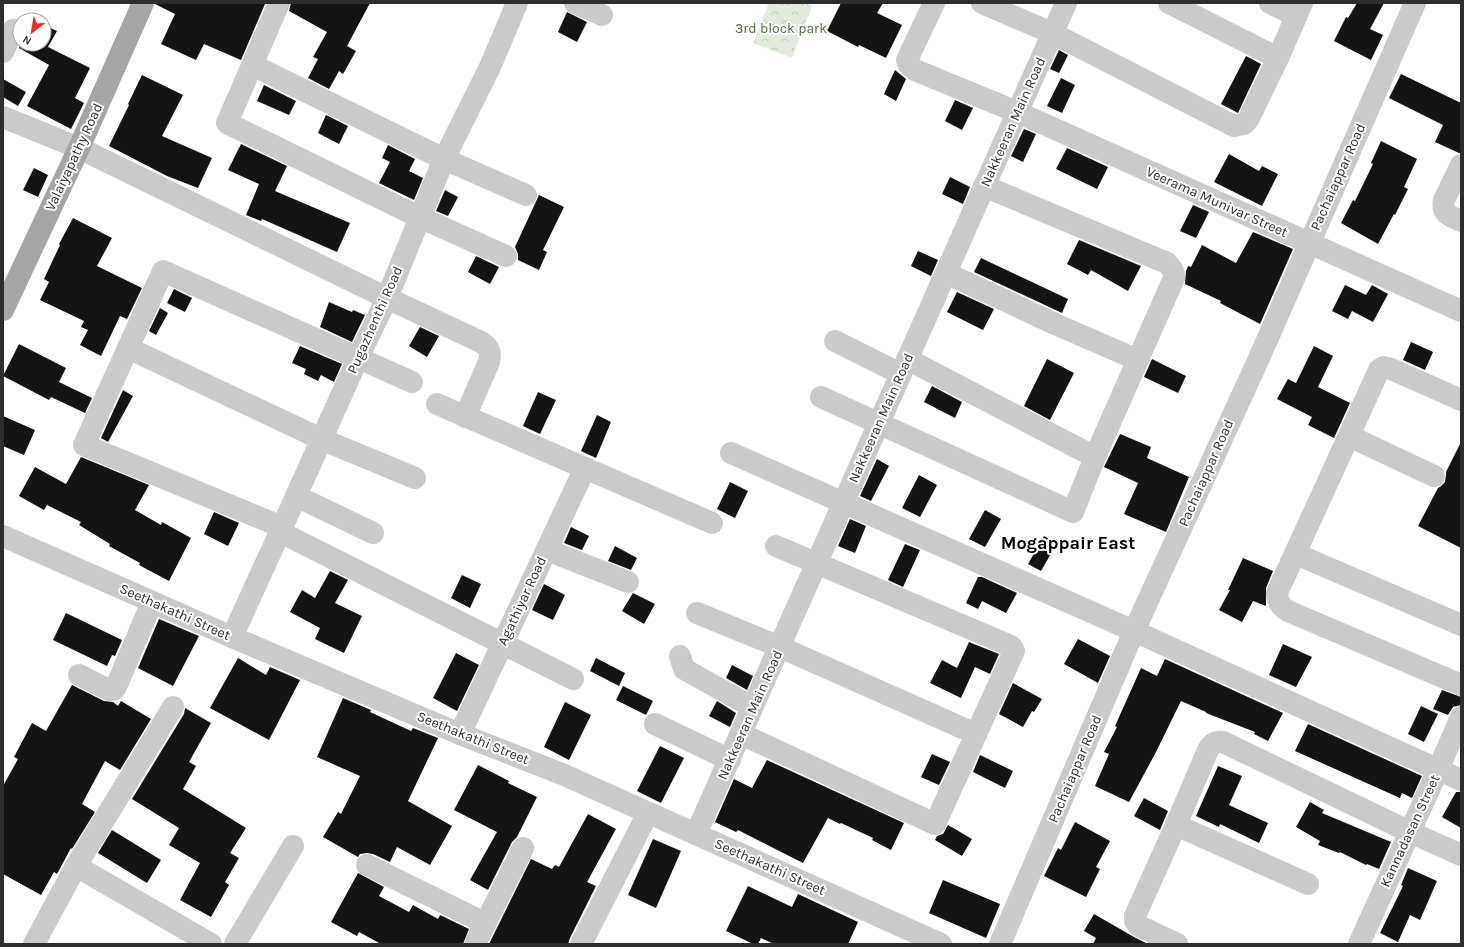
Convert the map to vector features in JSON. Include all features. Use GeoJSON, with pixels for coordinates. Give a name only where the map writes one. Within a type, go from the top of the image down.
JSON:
{"type":"FeatureCollection","features":[{"type":"Feature","properties":{"kind":"main road","name":"Valaiyapathy Road"},"geometry":{"type":"LineString","coordinates":[[3,310],[79,148],[143,3]]}},
{"type":"Feature","properties":{"kind":"street"},"geometry":{"type":"LineString","coordinates":[[279,3],[227,123],[419,217],[506,256]]}},
{"type":"Feature","properties":{"kind":"street","name":"Pugazhenthi Road"},"geometry":{"type":"LineString","coordinates":[[232,637],[358,358],[387,298],[444,159],[490,67],[517,3]]}},
{"type":"Feature","properties":{"kind":"street"},"geometry":{"type":"LineString","coordinates":[[574,3],[602,15]]}},
{"type":"Feature","properties":{"kind":"street","name":"Veerama Munivar Street"},"geometry":{"type":"LineString","coordinates":[[934,3],[907,60],[909,66],[914,70],[1017,112],[1461,311]]}},
{"type":"Feature","properties":{"kind":"street"},"geometry":{"type":"LineString","coordinates":[[982,3],[1052,33],[1234,126],[1244,124],[1248,120],[1278,58],[1299,9],[1270,3]]}},
{"type":"Feature","properties":{"kind":"street","name":"Nakkeeran Main Road"},"geometry":{"type":"LineString","coordinates":[[696,834],[1066,3]]}},
{"type":"Feature","properties":{"kind":"street"},"geometry":{"type":"LineString","coordinates":[[1170,3],[1278,58]]}},
{"type":"Feature","properties":{"kind":"street","name":"Pachaiappar Road"},"geometry":{"type":"LineString","coordinates":[[1000,944],[1134,631],[1260,356],[1415,3]]}},
{"type":"Feature","properties":{"kind":"street"},"geometry":{"type":"LineString","coordinates":[[3,52],[12,30]]}},
{"type":"Feature","properties":{"kind":"street"},"geometry":{"type":"LineString","coordinates":[[252,65],[444,159],[526,195]]}},
{"type":"Feature","properties":{"kind":"street"},"geometry":{"type":"LineString","coordinates":[[3,117],[79,148],[489,347],[491,354],[489,362],[465,417]]}},
{"type":"Feature","properties":{"kind":"street"},"geometry":{"type":"LineString","coordinates":[[1461,165],[1444,200],[1443,206],[1444,211],[1450,216],[1461,221]]}},
{"type":"Feature","properties":{"kind":"street"},"geometry":{"type":"LineString","coordinates":[[821,397],[1073,512],[1095,457],[1174,278],[1172,268],[1167,263],[984,186]]}},
{"type":"Feature","properties":{"kind":"street"},"geometry":{"type":"LineString","coordinates":[[412,382],[163,271],[84,445],[281,529],[574,679]]}},
{"type":"Feature","properties":{"kind":"street"},"geometry":{"type":"LineString","coordinates":[[946,273],[1055,324],[1138,360]]}},
{"type":"Feature","properties":{"kind":"street"},"geometry":{"type":"LineString","coordinates":[[835,342],[904,367],[1095,457]]}},
{"type":"Feature","properties":{"kind":"street"},"geometry":{"type":"LineString","coordinates":[[128,348],[321,439],[415,478]]}},
{"type":"Feature","properties":{"kind":"street"},"geometry":{"type":"LineString","coordinates":[[1461,400],[1391,369],[1384,367],[1379,370],[1277,593],[1278,601],[1281,607],[1288,611],[1461,685]]}},
{"type":"Feature","properties":{"kind":"street"},"geometry":{"type":"LineString","coordinates":[[436,404],[712,523]]}},
{"type":"Feature","properties":{"kind":"street"},"geometry":{"type":"LineString","coordinates":[[1349,436],[1434,476]]}},
{"type":"Feature","properties":{"kind":"street"},"geometry":{"type":"LineString","coordinates":[[731,453],[1134,631],[1461,780]]}},
{"type":"Feature","properties":{"kind":"street","name":"Agathiyar Road"},"geometry":{"type":"LineString","coordinates":[[460,734],[585,468]]}},
{"type":"Feature","properties":{"kind":"street"},"geometry":{"type":"LineString","coordinates":[[296,496],[373,533]]}},
{"type":"Feature","properties":{"kind":"street","name":"Seethakathi Street"},"geometry":{"type":"LineString","coordinates":[[3,536],[232,637],[460,734],[562,774],[941,944]]}},
{"type":"Feature","properties":{"kind":"street"},"geometry":{"type":"LineString","coordinates":[[741,734],[934,824],[1014,654],[1014,648],[1004,642],[776,546]]}},
{"type":"Feature","properties":{"kind":"street"},"geometry":{"type":"LineString","coordinates":[[547,550],[628,582]]}},
{"type":"Feature","properties":{"kind":"street"},"geometry":{"type":"LineString","coordinates":[[1296,554],[1461,625]]}},
{"type":"Feature","properties":{"kind":"street"},"geometry":{"type":"LineString","coordinates":[[79,675],[109,690],[113,690],[116,687],[152,602]]}},
{"type":"Feature","properties":{"kind":"street"},"geometry":{"type":"LineString","coordinates":[[697,613],[780,647],[976,734]]}},
{"type":"Feature","properties":{"kind":"street"},"geometry":{"type":"LineString","coordinates":[[680,656],[684,669],[752,707]]}},
{"type":"Feature","properties":{"kind":"street"},"geometry":{"type":"LineString","coordinates":[[34,944],[76,866],[173,707]]}},
{"type":"Feature","properties":{"kind":"street","name":"Kannadasan Street"},"geometry":{"type":"LineString","coordinates":[[1359,944],[1461,717]]}},
{"type":"Feature","properties":{"kind":"street"},"geometry":{"type":"LineString","coordinates":[[655,724],[730,760]]}},
{"type":"Feature","properties":{"kind":"street"},"geometry":{"type":"LineString","coordinates":[[1177,944],[1139,926],[1135,921],[1134,916],[1176,825],[1208,750],[1216,741],[1223,742],[1461,855]]}},
{"type":"Feature","properties":{"kind":"street"},"geometry":{"type":"LineString","coordinates":[[581,944],[648,813]]}},
{"type":"Feature","properties":{"kind":"street"},"geometry":{"type":"LineString","coordinates":[[1176,825],[1308,884]]}},
{"type":"Feature","properties":{"kind":"street"},"geometry":{"type":"LineString","coordinates":[[235,944],[293,846]]}},
{"type":"Feature","properties":{"kind":"street"},"geometry":{"type":"LineString","coordinates":[[475,944],[523,848]]}},
{"type":"Feature","properties":{"kind":"street"},"geometry":{"type":"LineString","coordinates":[[367,865],[485,923]]}},
{"type":"Feature","properties":{"kind":"street"},"geometry":{"type":"LineString","coordinates":[[76,866],[211,944]]}},
{"type":"Feature","properties":{"kind":"green space","name":"3rd block park"},"geometry":{"type":"Polygon","coordinates":[[[769,3],[805,3],[812,6],[792,58],[753,43],[769,3]]]}},
{"type":"Feature","properties":{"kind":"building"},"geometry":{"type":"Polygon","coordinates":[[[155,3],[265,4],[241,60],[204,44],[196,60],[161,44],[175,14],[155,3]]]}},
{"type":"Feature","properties":{"kind":"building"},"geometry":{"type":"Polygon","coordinates":[[[291,3],[370,3],[347,46],[356,51],[343,74],[339,71],[329,89],[308,78],[318,59],[313,57],[327,32],[289,11],[291,3]]]}},
{"type":"Feature","properties":{"kind":"building"},"geometry":{"type":"Polygon","coordinates":[[[841,3],[883,3],[877,13],[902,25],[886,58],[859,45],[858,47],[827,31],[841,3]]]}},
{"type":"Feature","properties":{"kind":"building"},"geometry":{"type":"Polygon","coordinates":[[[1357,3],[1384,3],[1370,29],[1383,35],[1371,60],[1334,41],[1346,17],[1348,18],[1357,3]]]}},
{"type":"Feature","properties":{"kind":"building"},"geometry":{"type":"Polygon","coordinates":[[[567,12],[587,22],[577,42],[558,32],[567,12]]]}},
{"type":"Feature","properties":{"kind":"building"},"geometry":{"type":"Polygon","coordinates":[[[52,29],[57,31],[52,40],[52,29]]]}},
{"type":"Feature","properties":{"kind":"building"},"geometry":{"type":"Polygon","coordinates":[[[52,49],[90,68],[75,98],[84,103],[71,129],[27,106],[49,65],[26,52],[52,52],[52,49]]]}},
{"type":"Feature","properties":{"kind":"building"},"geometry":{"type":"Polygon","coordinates":[[[1059,50],[1068,55],[1059,73],[1050,69],[1059,50]]]}},
{"type":"Feature","properties":{"kind":"building"},"geometry":{"type":"Polygon","coordinates":[[[1246,56],[1261,64],[1238,113],[1221,104],[1246,56]]]}},
{"type":"Feature","properties":{"kind":"building"},"geometry":{"type":"Polygon","coordinates":[[[895,70],[906,79],[896,101],[884,94],[895,70]]]}},
{"type":"Feature","properties":{"kind":"building"},"geometry":{"type":"Polygon","coordinates":[[[1401,74],[1461,103],[1461,153],[1435,142],[1443,125],[1389,98],[1401,74]]]}},
{"type":"Feature","properties":{"kind":"building"},"geometry":{"type":"Polygon","coordinates":[[[142,75],[183,95],[162,136],[212,158],[198,188],[167,176],[109,146],[142,75]]]}},
{"type":"Feature","properties":{"kind":"building"},"geometry":{"type":"Polygon","coordinates":[[[1061,78],[1075,85],[1062,113],[1047,106],[1061,78]]]}},
{"type":"Feature","properties":{"kind":"building"},"geometry":{"type":"Polygon","coordinates":[[[3,79],[26,92],[18,106],[3,97],[3,79]]]}},
{"type":"Feature","properties":{"kind":"building"},"geometry":{"type":"Polygon","coordinates":[[[264,85],[296,101],[289,115],[257,101],[264,85]]]}},
{"type":"Feature","properties":{"kind":"building"},"geometry":{"type":"Polygon","coordinates":[[[955,100],[973,108],[962,130],[945,121],[955,100]]]}},
{"type":"Feature","properties":{"kind":"building"},"geometry":{"type":"Polygon","coordinates":[[[326,115],[348,126],[339,144],[318,133],[326,115]]]}},
{"type":"Feature","properties":{"kind":"building"},"geometry":{"type":"Polygon","coordinates":[[[1024,129],[1036,134],[1023,162],[1011,156],[1024,129]]]}},
{"type":"Feature","properties":{"kind":"building"},"geometry":{"type":"Polygon","coordinates":[[[1381,141],[1417,159],[1404,187],[1408,189],[1378,244],[1341,223],[1353,200],[1355,201],[1373,164],[1371,163],[1381,141]]]}},
{"type":"Feature","properties":{"kind":"building"},"geometry":{"type":"Polygon","coordinates":[[[241,144],[287,166],[275,191],[350,223],[337,252],[262,219],[261,221],[246,215],[259,184],[228,170],[241,144]]]}},
{"type":"Feature","properties":{"kind":"building"},"geometry":{"type":"Polygon","coordinates":[[[388,145],[415,159],[409,171],[423,178],[414,200],[379,183],[390,162],[382,158],[388,145]]]}},
{"type":"Feature","properties":{"kind":"building"},"geometry":{"type":"Polygon","coordinates":[[[1067,148],[1108,167],[1097,189],[1056,169],[1067,148]]]}},
{"type":"Feature","properties":{"kind":"building"},"geometry":{"type":"Polygon","coordinates":[[[1229,154],[1259,171],[1262,166],[1278,174],[1262,206],[1214,182],[1229,154]]]}},
{"type":"Feature","properties":{"kind":"building"},"geometry":{"type":"Polygon","coordinates":[[[34,168],[48,175],[38,197],[23,190],[34,168]]]}},
{"type":"Feature","properties":{"kind":"building"},"geometry":{"type":"Polygon","coordinates":[[[950,177],[970,187],[963,204],[942,194],[950,177]]]}},
{"type":"Feature","properties":{"kind":"building"},"geometry":{"type":"Polygon","coordinates":[[[445,190],[458,197],[448,216],[436,211],[445,190]]]}},
{"type":"Feature","properties":{"kind":"building"},"geometry":{"type":"Polygon","coordinates":[[[539,195],[564,207],[543,250],[547,252],[539,270],[518,260],[518,254],[515,247],[539,195]]]}},
{"type":"Feature","properties":{"kind":"building"},"geometry":{"type":"Polygon","coordinates":[[[1193,205],[1209,212],[1196,238],[1180,231],[1193,205]]]}},
{"type":"Feature","properties":{"kind":"building"},"geometry":{"type":"Polygon","coordinates":[[[73,218],[112,238],[97,266],[142,288],[127,319],[120,316],[101,356],[80,345],[88,330],[81,327],[84,321],[40,300],[49,282],[44,279],[60,245],[59,244],[73,218]]]}},
{"type":"Feature","properties":{"kind":"building"},"geometry":{"type":"Polygon","coordinates":[[[1253,232],[1293,249],[1260,324],[1220,303],[1221,301],[1185,284],[1188,266],[1191,267],[1202,245],[1236,263],[1253,232]]]}},
{"type":"Feature","properties":{"kind":"building"},"geometry":{"type":"Polygon","coordinates":[[[1079,240],[1141,266],[1128,291],[1091,270],[1088,275],[1067,264],[1079,240]]]}},
{"type":"Feature","properties":{"kind":"building"},"geometry":{"type":"Polygon","coordinates":[[[918,251],[938,260],[931,276],[911,266],[918,251]]]}},
{"type":"Feature","properties":{"kind":"building"},"geometry":{"type":"Polygon","coordinates":[[[476,256],[499,267],[490,284],[468,272],[476,256]]]}},
{"type":"Feature","properties":{"kind":"building"},"geometry":{"type":"Polygon","coordinates":[[[981,258],[1068,299],[1062,313],[974,272],[981,258]]]}},
{"type":"Feature","properties":{"kind":"building"},"geometry":{"type":"Polygon","coordinates":[[[1345,285],[1366,295],[1372,285],[1388,294],[1373,322],[1352,311],[1348,319],[1332,311],[1345,285]]]}},
{"type":"Feature","properties":{"kind":"building"},"geometry":{"type":"Polygon","coordinates":[[[174,289],[192,298],[185,312],[167,303],[174,289]]]}},
{"type":"Feature","properties":{"kind":"building"},"geometry":{"type":"Polygon","coordinates":[[[957,292],[994,309],[983,330],[947,312],[957,292]]]}},
{"type":"Feature","properties":{"kind":"building"},"geometry":{"type":"Polygon","coordinates":[[[329,302],[352,312],[353,310],[365,315],[352,342],[320,327],[329,302]]]}},
{"type":"Feature","properties":{"kind":"building"},"geometry":{"type":"Polygon","coordinates":[[[160,308],[168,313],[156,335],[149,331],[160,308]]]}},
{"type":"Feature","properties":{"kind":"building"},"geometry":{"type":"Polygon","coordinates":[[[420,327],[439,336],[427,357],[409,346],[420,327]]]}},
{"type":"Feature","properties":{"kind":"building"},"geometry":{"type":"Polygon","coordinates":[[[1411,342],[1433,352],[1425,370],[1403,360],[1411,342]]]}},
{"type":"Feature","properties":{"kind":"building"},"geometry":{"type":"Polygon","coordinates":[[[19,344],[66,368],[59,382],[92,398],[85,413],[51,397],[49,400],[3,376],[19,344]]]}},
{"type":"Feature","properties":{"kind":"building"},"geometry":{"type":"Polygon","coordinates":[[[300,346],[342,364],[334,382],[321,375],[318,381],[304,374],[306,369],[292,363],[300,346]]]}},
{"type":"Feature","properties":{"kind":"building"},"geometry":{"type":"Polygon","coordinates":[[[1314,346],[1333,356],[1318,387],[1350,403],[1334,438],[1308,425],[1312,417],[1277,399],[1288,379],[1296,383],[1314,346]]]}},
{"type":"Feature","properties":{"kind":"building"},"geometry":{"type":"Polygon","coordinates":[[[1047,359],[1074,373],[1050,420],[1024,406],[1047,359]]]}},
{"type":"Feature","properties":{"kind":"building"},"geometry":{"type":"Polygon","coordinates":[[[1152,359],[1186,376],[1178,393],[1144,377],[1152,359]]]}},
{"type":"Feature","properties":{"kind":"building"},"geometry":{"type":"Polygon","coordinates":[[[932,386],[962,402],[955,418],[924,402],[932,386]]]}},
{"type":"Feature","properties":{"kind":"building"},"geometry":{"type":"Polygon","coordinates":[[[123,390],[133,396],[108,442],[101,438],[123,390]]]}},
{"type":"Feature","properties":{"kind":"building"},"geometry":{"type":"Polygon","coordinates":[[[538,392],[556,400],[540,434],[523,426],[538,392]]]}},
{"type":"Feature","properties":{"kind":"building"},"geometry":{"type":"Polygon","coordinates":[[[597,415],[611,422],[596,458],[581,451],[597,415]]]}},
{"type":"Feature","properties":{"kind":"building"},"geometry":{"type":"Polygon","coordinates":[[[3,416],[35,430],[24,455],[3,446],[3,416]]]}},
{"type":"Feature","properties":{"kind":"building"},"geometry":{"type":"Polygon","coordinates":[[[1120,434],[1151,447],[1147,458],[1189,477],[1166,532],[1124,514],[1138,483],[1104,467],[1120,434]]]}},
{"type":"Feature","properties":{"kind":"building"},"geometry":{"type":"Polygon","coordinates":[[[1461,442],[1461,548],[1418,526],[1438,488],[1445,482],[1446,472],[1461,442]]]}},
{"type":"Feature","properties":{"kind":"building"},"geometry":{"type":"Polygon","coordinates":[[[81,457],[149,485],[135,510],[161,525],[162,522],[191,538],[169,581],[139,565],[140,563],[109,546],[110,544],[79,525],[81,522],[47,505],[44,510],[19,496],[35,467],[66,484],[81,457]]]}},
{"type":"Feature","properties":{"kind":"building"},"geometry":{"type":"Polygon","coordinates":[[[877,459],[889,466],[871,501],[860,496],[877,459]]]}},
{"type":"Feature","properties":{"kind":"building"},"geometry":{"type":"Polygon","coordinates":[[[919,475],[937,485],[920,517],[902,508],[919,475]]]}},
{"type":"Feature","properties":{"kind":"building"},"geometry":{"type":"Polygon","coordinates":[[[730,482],[748,491],[735,518],[717,509],[730,482]]]}},
{"type":"Feature","properties":{"kind":"building"},"geometry":{"type":"Polygon","coordinates":[[[985,510],[1001,519],[985,547],[969,539],[985,510]]]}},
{"type":"Feature","properties":{"kind":"building"},"geometry":{"type":"Polygon","coordinates":[[[214,512],[239,523],[228,546],[204,534],[214,512]]]}},
{"type":"Feature","properties":{"kind":"building"},"geometry":{"type":"Polygon","coordinates":[[[850,519],[866,526],[855,553],[838,546],[850,519]]]}},
{"type":"Feature","properties":{"kind":"building"},"geometry":{"type":"Polygon","coordinates":[[[571,527],[589,536],[582,550],[564,543],[571,527]]]}},
{"type":"Feature","properties":{"kind":"building"},"geometry":{"type":"Polygon","coordinates":[[[1044,536],[1057,543],[1041,571],[1028,564],[1044,536]]]}},
{"type":"Feature","properties":{"kind":"building"},"geometry":{"type":"Polygon","coordinates":[[[905,544],[920,550],[903,587],[888,580],[905,544]]]}},
{"type":"Feature","properties":{"kind":"building"},"geometry":{"type":"Polygon","coordinates":[[[615,546],[637,558],[631,570],[608,561],[615,546]]]}},
{"type":"Feature","properties":{"kind":"building"},"geometry":{"type":"Polygon","coordinates":[[[1243,558],[1273,571],[1266,588],[1266,606],[1253,601],[1242,622],[1219,610],[1230,590],[1228,590],[1243,558]]]}},
{"type":"Feature","properties":{"kind":"building"},"geometry":{"type":"Polygon","coordinates":[[[330,571],[348,580],[335,603],[362,616],[344,653],[315,639],[320,628],[290,612],[302,590],[315,598],[330,571]]]}},
{"type":"Feature","properties":{"kind":"building"},"geometry":{"type":"Polygon","coordinates":[[[462,575],[481,584],[470,608],[451,598],[462,575]]]}},
{"type":"Feature","properties":{"kind":"building"},"geometry":{"type":"Polygon","coordinates":[[[978,577],[982,577],[1017,593],[1006,613],[982,601],[978,609],[966,603],[978,577]]]}},
{"type":"Feature","properties":{"kind":"building"},"geometry":{"type":"Polygon","coordinates":[[[544,584],[565,595],[553,620],[532,610],[544,584]]]}},
{"type":"Feature","properties":{"kind":"building"},"geometry":{"type":"Polygon","coordinates":[[[633,593],[655,604],[644,624],[622,611],[633,593]]]}},
{"type":"Feature","properties":{"kind":"building"},"geometry":{"type":"Polygon","coordinates":[[[66,613],[122,640],[115,656],[112,655],[107,666],[53,640],[66,613]]]}},
{"type":"Feature","properties":{"kind":"building"},"geometry":{"type":"Polygon","coordinates":[[[159,619],[199,636],[173,686],[138,668],[159,619]]]}},
{"type":"Feature","properties":{"kind":"building"},"geometry":{"type":"Polygon","coordinates":[[[1078,639],[1110,656],[1098,683],[1064,664],[1078,639]]]}},
{"type":"Feature","properties":{"kind":"building"},"geometry":{"type":"Polygon","coordinates":[[[969,642],[999,654],[990,674],[975,667],[961,698],[930,683],[942,660],[957,668],[969,642]]]}},
{"type":"Feature","properties":{"kind":"building"},"geometry":{"type":"Polygon","coordinates":[[[1283,644],[1312,657],[1296,687],[1269,675],[1283,644]]]}},
{"type":"Feature","properties":{"kind":"building"},"geometry":{"type":"Polygon","coordinates":[[[456,653],[479,665],[457,711],[433,698],[456,653]]]}},
{"type":"Feature","properties":{"kind":"building"},"geometry":{"type":"Polygon","coordinates":[[[238,658],[266,675],[270,667],[300,680],[269,740],[210,708],[238,658]]]}},
{"type":"Feature","properties":{"kind":"building"},"geometry":{"type":"Polygon","coordinates":[[[596,658],[625,673],[619,686],[590,671],[596,658]]]}},
{"type":"Feature","properties":{"kind":"building"},"geometry":{"type":"Polygon","coordinates":[[[1165,659],[1283,713],[1268,741],[1254,734],[1255,732],[1206,713],[1181,701],[1129,802],[1095,786],[1109,754],[1104,752],[1117,727],[1115,726],[1141,668],[1157,676],[1165,659]]]}},
{"type":"Feature","properties":{"kind":"building"},"geometry":{"type":"Polygon","coordinates":[[[732,665],[753,676],[747,690],[726,678],[732,665]]]}},
{"type":"Feature","properties":{"kind":"building"},"geometry":{"type":"Polygon","coordinates":[[[1013,683],[1042,699],[1034,712],[1032,711],[1023,727],[999,714],[1013,683]]]}},
{"type":"Feature","properties":{"kind":"building"},"geometry":{"type":"Polygon","coordinates":[[[72,685],[104,701],[113,702],[118,706],[121,701],[151,719],[120,770],[105,761],[82,804],[95,812],[72,849],[71,848],[57,874],[54,872],[41,895],[3,874],[3,786],[18,759],[14,757],[32,723],[46,731],[72,685]]]}},
{"type":"Feature","properties":{"kind":"building"},"geometry":{"type":"Polygon","coordinates":[[[623,686],[653,701],[646,715],[616,700],[623,686]]]}},
{"type":"Feature","properties":{"kind":"building"},"geometry":{"type":"Polygon","coordinates":[[[1442,690],[1461,697],[1461,705],[1453,707],[1448,715],[1433,709],[1442,690]]]}},
{"type":"Feature","properties":{"kind":"building"},"geometry":{"type":"Polygon","coordinates":[[[343,698],[371,710],[370,712],[411,731],[413,728],[438,738],[408,801],[452,826],[430,865],[397,847],[390,862],[373,854],[367,853],[360,854],[358,857],[323,837],[338,812],[341,814],[360,776],[317,757],[343,698]]]}},
{"type":"Feature","properties":{"kind":"building"},"geometry":{"type":"Polygon","coordinates":[[[717,701],[736,713],[730,727],[709,716],[717,701]]]}},
{"type":"Feature","properties":{"kind":"building"},"geometry":{"type":"Polygon","coordinates":[[[565,702],[591,715],[569,760],[544,747],[565,702]]]}},
{"type":"Feature","properties":{"kind":"building"},"geometry":{"type":"Polygon","coordinates":[[[1421,706],[1438,714],[1424,742],[1408,734],[1421,706]]]}},
{"type":"Feature","properties":{"kind":"building"},"geometry":{"type":"Polygon","coordinates":[[[185,708],[211,723],[189,762],[196,766],[183,789],[246,828],[230,853],[239,858],[225,882],[229,885],[211,917],[180,900],[200,863],[169,845],[179,828],[132,799],[184,714],[185,708]]]}},
{"type":"Feature","properties":{"kind":"building"},"geometry":{"type":"Polygon","coordinates":[[[1308,724],[1422,776],[1412,798],[1402,793],[1400,798],[1295,751],[1308,724]]]}},
{"type":"Feature","properties":{"kind":"building"},"geometry":{"type":"Polygon","coordinates":[[[660,746],[684,758],[661,803],[637,791],[660,746]]]}},
{"type":"Feature","properties":{"kind":"building"},"geometry":{"type":"Polygon","coordinates":[[[932,754],[950,762],[939,785],[921,777],[932,754]]]}},
{"type":"Feature","properties":{"kind":"building"},"geometry":{"type":"Polygon","coordinates":[[[980,755],[1013,771],[1005,788],[973,772],[980,755]]]}},
{"type":"Feature","properties":{"kind":"building"},"geometry":{"type":"Polygon","coordinates":[[[767,760],[904,823],[891,850],[872,840],[873,838],[828,818],[803,863],[738,830],[736,832],[715,822],[734,779],[752,788],[767,760]]]}},
{"type":"Feature","properties":{"kind":"building"},"geometry":{"type":"Polygon","coordinates":[[[478,765],[509,781],[508,783],[537,797],[488,890],[470,880],[497,832],[454,810],[478,765]]]}},
{"type":"Feature","properties":{"kind":"building"},"geometry":{"type":"Polygon","coordinates":[[[1218,766],[1242,776],[1229,805],[1268,823],[1259,843],[1220,824],[1219,827],[1196,816],[1218,766]]]}},
{"type":"Feature","properties":{"kind":"building"},"geometry":{"type":"Polygon","coordinates":[[[1456,792],[1461,792],[1461,828],[1442,817],[1456,792]]]}},
{"type":"Feature","properties":{"kind":"building"},"geometry":{"type":"Polygon","coordinates":[[[1144,798],[1168,811],[1160,830],[1134,816],[1144,798]]]}},
{"type":"Feature","properties":{"kind":"building"},"geometry":{"type":"Polygon","coordinates":[[[1310,802],[1324,810],[1322,813],[1391,842],[1379,869],[1367,864],[1366,865],[1340,852],[1339,853],[1318,845],[1320,841],[1296,827],[1310,802]]]}},
{"type":"Feature","properties":{"kind":"building"},"geometry":{"type":"Polygon","coordinates":[[[588,814],[616,829],[587,882],[596,886],[568,944],[489,944],[531,859],[552,869],[555,865],[559,867],[588,814]]]}},
{"type":"Feature","properties":{"kind":"building"},"geometry":{"type":"Polygon","coordinates":[[[1075,822],[1110,841],[1096,867],[1100,869],[1086,897],[1044,876],[1058,848],[1061,850],[1075,822]]]}},
{"type":"Feature","properties":{"kind":"building"},"geometry":{"type":"Polygon","coordinates":[[[948,825],[972,839],[962,856],[935,840],[937,836],[943,834],[948,825]]]}},
{"type":"Feature","properties":{"kind":"building"},"geometry":{"type":"Polygon","coordinates":[[[112,830],[161,860],[147,883],[98,853],[112,830]]]}},
{"type":"Feature","properties":{"kind":"building"},"geometry":{"type":"Polygon","coordinates":[[[653,839],[681,851],[656,908],[628,895],[653,839]]]}},
{"type":"Feature","properties":{"kind":"building"},"geometry":{"type":"Polygon","coordinates":[[[1408,868],[1437,881],[1420,920],[1410,915],[1398,942],[1380,933],[1403,886],[1401,885],[1408,868]]]}},
{"type":"Feature","properties":{"kind":"building"},"geometry":{"type":"Polygon","coordinates":[[[358,873],[384,887],[379,896],[409,912],[413,905],[438,919],[440,915],[469,929],[463,944],[381,944],[359,932],[357,936],[331,922],[358,873]]]}},
{"type":"Feature","properties":{"kind":"building"},"geometry":{"type":"Polygon","coordinates":[[[943,880],[1000,904],[986,938],[929,913],[943,880]]]}},
{"type":"Feature","properties":{"kind":"building"},"geometry":{"type":"Polygon","coordinates":[[[748,886],[792,907],[798,894],[858,922],[848,944],[774,944],[761,938],[758,944],[753,944],[726,931],[748,886]]]}},
{"type":"Feature","properties":{"kind":"building"},"geometry":{"type":"Polygon","coordinates":[[[1094,914],[1148,944],[1093,944],[1096,938],[1084,931],[1094,914]]]}},
{"type":"Feature","properties":{"kind":"district","name":"Mogappair East"},"geometry":{"type":"Point","coordinates":[1068,543]}}]}
